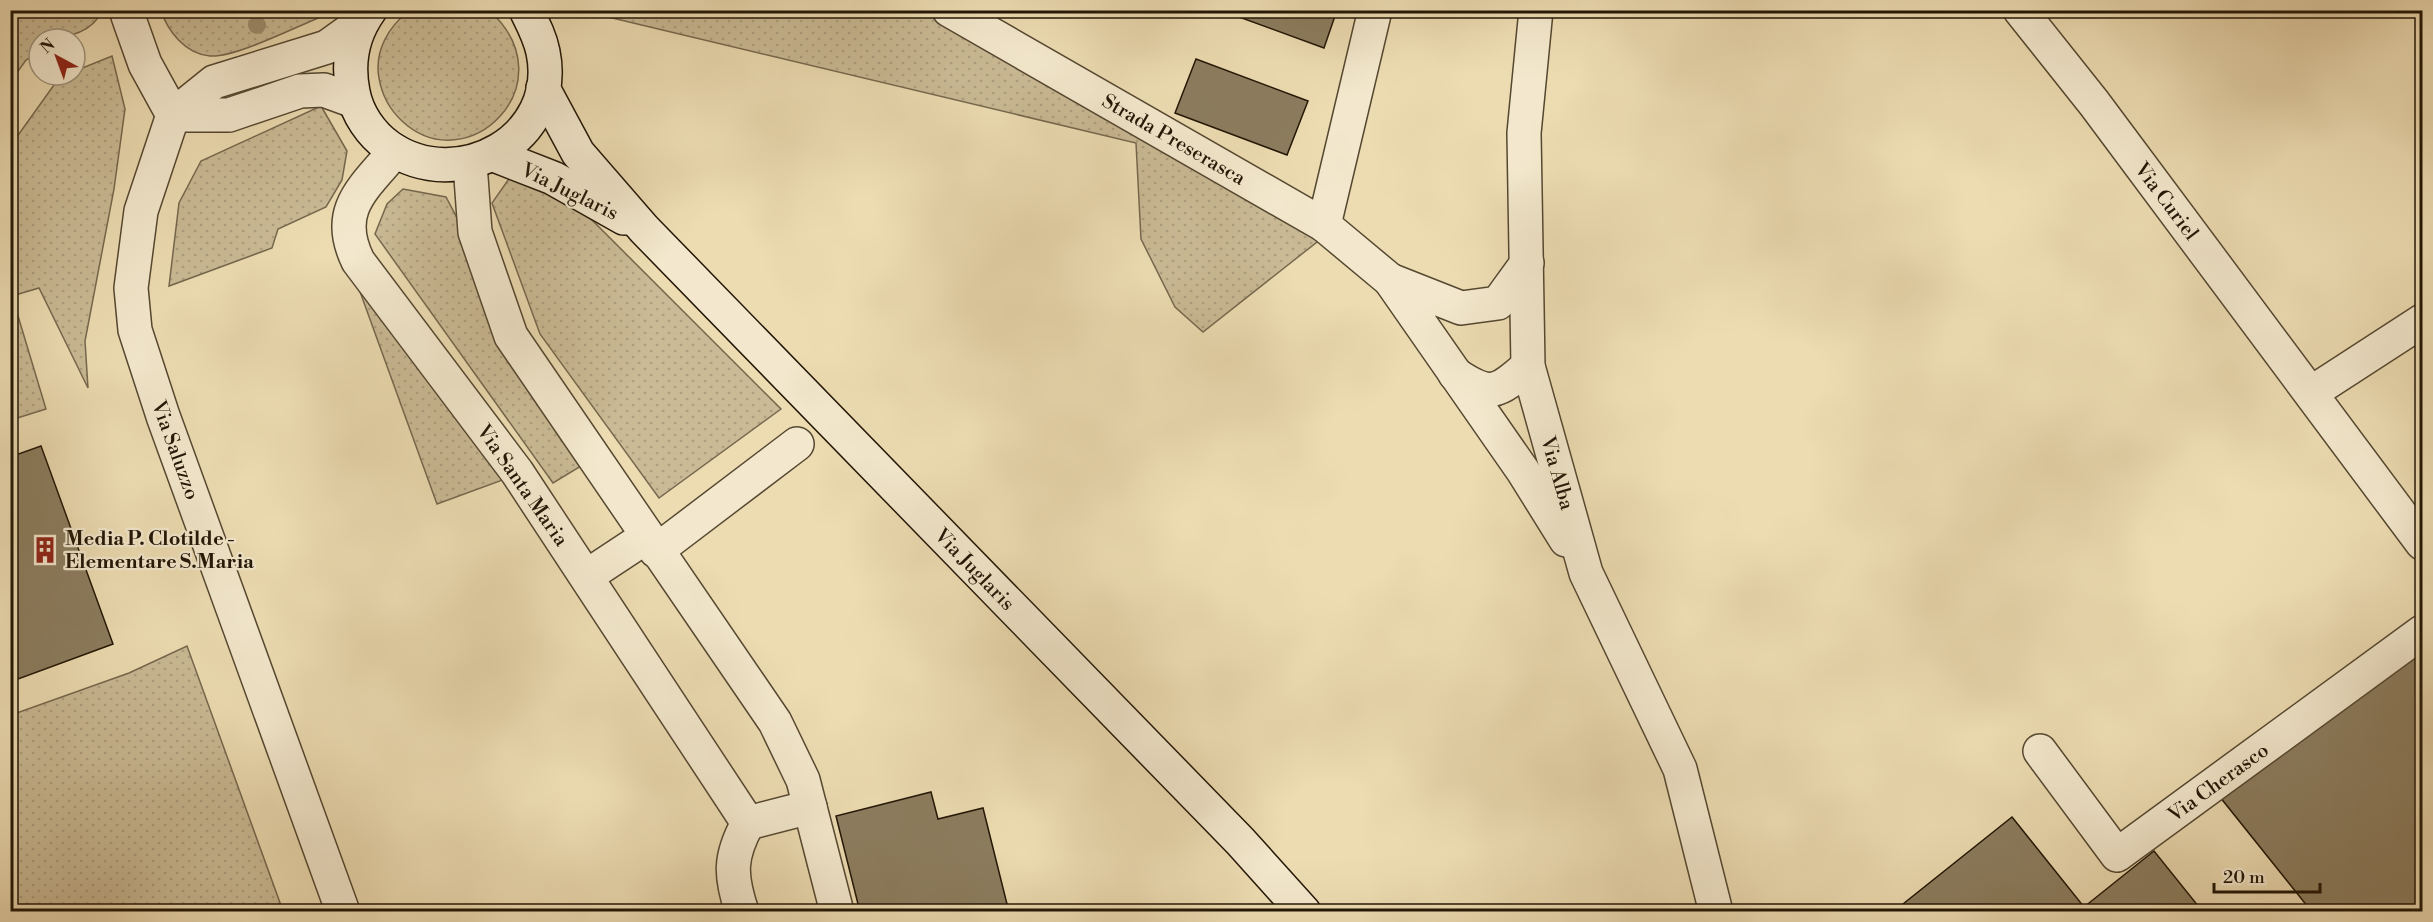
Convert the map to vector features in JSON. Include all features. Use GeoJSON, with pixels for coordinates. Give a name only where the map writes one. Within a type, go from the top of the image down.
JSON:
{"type":"FeatureCollection","features":[{"type":"Feature","properties":{"kind":"street"},"geometry":{"type":"LineString","coordinates":[[129,10],[128,16],[145,64],[173,115]]}},
{"type":"Feature","properties":{"kind":"street"},"geometry":{"type":"LineString","coordinates":[[366,16],[352,48],[349,74],[354,101],[365,123],[380,141],[395,151],[418,162],[445,167],[482,159],[518,136],[534,114],[543,88],[544,54],[537,29],[526,10]]}},
{"type":"Feature","properties":{"kind":"street","name":"Strada Preserasca"},"geometry":{"type":"LineString","coordinates":[[950,10],[1323,225],[1390,280],[1523,471],[1586,573]]}},
{"type":"Feature","properties":{"kind":"street"},"geometry":{"type":"LineString","coordinates":[[1323,225],[1375,10]]}},
{"type":"Feature","properties":{"kind":"street","name":"Via Alba"},"geometry":{"type":"LineString","coordinates":[[1536,10],[1524,133],[1528,366],[1586,573],[1680,769],[1716,912]]}},
{"type":"Feature","properties":{"kind":"street","name":"Via Curiel"},"geometry":{"type":"LineString","coordinates":[[2020,10],[2094,103],[2422,543]]}},
{"type":"Feature","properties":{"kind":"street"},"geometry":{"type":"LineString","coordinates":[[173,115],[214,82],[327,47],[366,16]]}},
{"type":"Feature","properties":{"kind":"street","name":"Via Juglaris"},"geometry":{"type":"LineString","coordinates":[[543,88],[578,153],[644,229],[1240,841],[1304,912]]}},
{"type":"Feature","properties":{"kind":"street"},"geometry":{"type":"LineString","coordinates":[[173,115],[229,115],[300,91],[324,90],[354,101]]}},
{"type":"Feature","properties":{"kind":"street","name":"Via Saluzzo"},"geometry":{"type":"LineString","coordinates":[[173,115],[141,211],[130,288],[135,330],[343,912]]}},
{"type":"Feature","properties":{"kind":"street","name":"Via Santa Maria"},"geometry":{"type":"LineString","coordinates":[[395,151],[349,209],[348,242],[358,261],[517,472],[748,823]]}},
{"type":"Feature","properties":{"kind":"street"},"geometry":{"type":"LineString","coordinates":[[482,159],[475,232],[511,336],[651,544],[775,722],[803,780],[837,912]]}},
{"type":"Feature","properties":{"kind":"street","name":"Via Juglaris"},"geometry":{"type":"LineString","coordinates":[[482,159],[553,178],[644,229]]}},
{"type":"Feature","properties":{"kind":"street","name":"Strada Preserasca"},"geometry":{"type":"LineString","coordinates":[[1390,280],[1461,308],[1498,303],[1527,263]]}},
{"type":"Feature","properties":{"kind":"street"},"geometry":{"type":"LineString","coordinates":[[2311,393],[2422,321]]}},
{"type":"Feature","properties":{"kind":"street","name":"Strada Preserasca"},"geometry":{"type":"LineString","coordinates":[[1455,374],[1478,389],[1504,387],[1528,366]]}},
{"type":"Feature","properties":{"kind":"street"},"geometry":{"type":"LineString","coordinates":[[587,576],[651,544],[797,444]]}},
{"type":"Feature","properties":{"kind":"street","name":"Via Cherasco"},"geometry":{"type":"LineString","coordinates":[[2040,751],[2117,855],[2422,633]]}},
{"type":"Feature","properties":{"kind":"street"},"geometry":{"type":"LineString","coordinates":[[742,912],[736,894],[733,862],[738,841],[748,823],[810,807]]}},
{"type":"Feature","properties":{"kind":"shaded area"},"geometry":{"type":"Polygon","coordinates":[[[11,10],[102,10],[97,19],[87,28],[27,27],[27,59],[11,81],[11,10]]]}},
{"type":"Feature","properties":{"kind":"shaded area"},"geometry":{"type":"Polygon","coordinates":[[[161,10],[328,11],[321,17],[265,41],[234,52],[210,56],[185,46],[173,34],[161,10]]]}},
{"type":"Feature","properties":{"kind":"shaded area"},"geometry":{"type":"Polygon","coordinates":[[[409,11],[490,11],[512,39],[519,68],[514,94],[500,116],[479,132],[454,140],[428,137],[402,121],[387,102],[379,78],[381,49],[389,32],[409,11]]]}},
{"type":"Feature","properties":{"kind":"shaded area"},"geometry":{"type":"Polygon","coordinates":[[[583,11],[982,11],[1331,231],[1203,332],[1175,307],[1141,239],[1136,143],[583,11]]]}},
{"type":"Feature","properties":{"kind":"shaded area"},"geometry":{"type":"Polygon","coordinates":[[[112,56],[125,109],[114,189],[85,341],[88,388],[39,288],[12,296],[46,409],[11,420],[11,145],[53,87],[87,87],[87,66],[112,56]]]}},
{"type":"Feature","properties":{"kind":"shaded area"},"geometry":{"type":"Polygon","coordinates":[[[321,106],[347,151],[342,180],[326,207],[278,229],[272,248],[169,286],[179,203],[201,161],[321,106]]]}},
{"type":"Feature","properties":{"kind":"shaded area"},"geometry":{"type":"Polygon","coordinates":[[[511,176],[560,188],[781,409],[659,498],[540,334],[492,203],[511,176]]]}},
{"type":"Feature","properties":{"kind":"shaded area"},"geometry":{"type":"Polygon","coordinates":[[[403,189],[446,197],[586,463],[553,483],[375,234],[387,204],[403,189]]]}},
{"type":"Feature","properties":{"kind":"shaded area"},"geometry":{"type":"Polygon","coordinates":[[[359,289],[508,478],[437,504],[359,289]]]}},
{"type":"Feature","properties":{"kind":"shaded area"},"geometry":{"type":"Polygon","coordinates":[[[187,646],[283,911],[11,911],[11,715],[129,673],[187,646]]]}},
{"type":"Feature","properties":{"kind":"building"},"geometry":{"type":"Polygon","coordinates":[[[1220,10],[1337,10],[1324,48],[1220,10]]]}},
{"type":"Feature","properties":{"kind":"building"},"geometry":{"type":"Polygon","coordinates":[[[1196,59],[1308,101],[1287,155],[1175,113],[1196,59]]]}},
{"type":"Feature","properties":{"kind":"building","name":"Media P. Clotilde - Elementare S.Maria"},"geometry":{"type":"Polygon","coordinates":[[[41,446],[113,644],[10,682],[10,457],[41,446]]]}},
{"type":"Feature","properties":{"kind":"building"},"geometry":{"type":"Polygon","coordinates":[[[2422,636],[2422,912],[2312,912],[2220,797],[2422,636]]]}},
{"type":"Feature","properties":{"kind":"building"},"geometry":{"type":"Polygon","coordinates":[[[931,792],[938,819],[983,808],[1009,912],[860,912],[836,816],[931,792]]]}},
{"type":"Feature","properties":{"kind":"building"},"geometry":{"type":"Polygon","coordinates":[[[2012,817],[2084,907],[2154,851],[2203,912],[1893,912],[2012,817]]]}},
{"type":"Feature","properties":{"kind":"place","name":"Media P. Clotilde - Elementare S.Maria"},"geometry":{"type":"Point","coordinates":[45,550]}}]}
